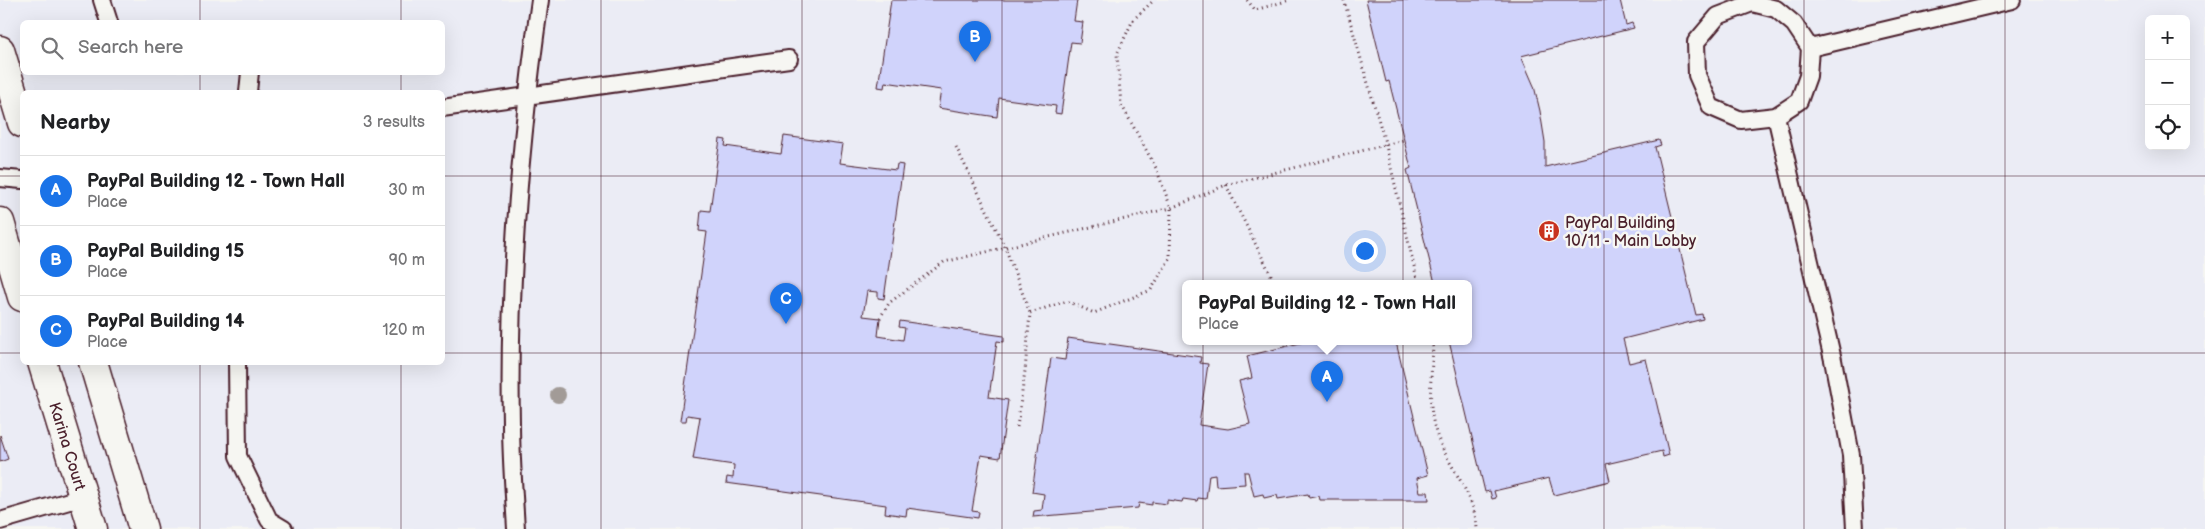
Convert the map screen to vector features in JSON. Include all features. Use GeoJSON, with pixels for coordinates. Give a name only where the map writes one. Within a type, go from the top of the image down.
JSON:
{"type":"FeatureCollection","features":[{"type":"Feature","properties":{"kind":"street"},"geometry":{"type":"LineString","coordinates":[[0,50],[20,116]]}},
{"type":"Feature","properties":{"kind":"street"},"geometry":{"type":"LineString","coordinates":[[0,222],[20,289]]}},
{"type":"Feature","properties":{"kind":"street","name":"Karina Court"},"geometry":{"type":"LineString","coordinates":[[43,365],[93,529]]}},
{"type":"Feature","properties":{"kind":"street"},"geometry":{"type":"LineString","coordinates":[[94,365],[142,529]]}},
{"type":"Feature","properties":{"kind":"lane"},"geometry":{"type":"LineString","coordinates":[[102,0],[108,20]]}},
{"type":"Feature","properties":{"kind":"lane"},"geometry":{"type":"LineString","coordinates":[[516,529],[511,424],[512,312],[517,205],[527,96],[540,0]]}},
{"type":"Feature","properties":{"kind":"lane"},"geometry":{"type":"LineString","coordinates":[[1810,48],[2012,0]]}},
{"type":"Feature","properties":{"kind":"lane"},"geometry":{"type":"LineString","coordinates":[[1752,2],[1776,9],[1794,24],[1810,48],[1808,76],[1799,101],[1776,116],[1741,120],[1711,107],[1696,75],[1696,42],[1718,16],[1752,2]]}},
{"type":"Feature","properties":{"kind":"lane"},"geometry":{"type":"LineString","coordinates":[[445,108],[789,59]]}},
{"type":"Feature","properties":{"kind":"lane"},"geometry":{"type":"LineString","coordinates":[[248,90],[250,75]]}},
{"type":"Feature","properties":{"kind":"lane"},"geometry":{"type":"LineString","coordinates":[[1776,116],[1834,360],[1851,455],[1855,529]]}},
{"type":"Feature","properties":{"kind":"lane"},"geometry":{"type":"LineString","coordinates":[[0,178],[20,180]]}},
{"type":"Feature","properties":{"kind":"lane"},"geometry":{"type":"LineString","coordinates":[[237,365],[238,456],[269,520],[284,529]]}},
{"type":"Feature","properties":{"kind":"lane"},"geometry":{"type":"LineString","coordinates":[[0,521],[83,497]]}},
{"type":"Feature","properties":{"kind":"path"},"geometry":{"type":"LineString","coordinates":[[1030,313],[1067,301],[1094,313],[1151,290],[1170,258],[1172,208],[1156,168],[1121,104],[1117,54],[1133,20],[1154,0]]}},
{"type":"Feature","properties":{"kind":"path"},"geometry":{"type":"LineString","coordinates":[[1247,0],[1256,10],[1290,0]]}},
{"type":"Feature","properties":{"kind":"path"},"geometry":{"type":"LineString","coordinates":[[1344,0],[1386,146],[1417,280]]}},
{"type":"Feature","properties":{"kind":"path"},"geometry":{"type":"LineString","coordinates":[[880,318],[889,303],[944,262],[1172,208],[1226,185],[1404,140]]}},
{"type":"Feature","properties":{"kind":"path"},"geometry":{"type":"LineString","coordinates":[[956,147],[1005,247],[1030,313],[1025,371],[1017,427]]}},
{"type":"Feature","properties":{"kind":"path"},"geometry":{"type":"LineString","coordinates":[[1226,185],[1274,280]]}},
{"type":"Feature","properties":{"kind":"path"},"geometry":{"type":"LineString","coordinates":[[1433,345],[1430,393],[1433,421],[1441,445],[1468,493],[1478,529]]}},
{"type":"Feature","properties":{"kind":"shaded area"},"geometry":{"type":"Polygon","coordinates":[[[0,0],[2205,0],[2205,529],[0,529],[0,0]]]}},
{"type":"Feature","properties":{"kind":"building"},"geometry":{"type":"Polygon","coordinates":[[[891,0],[1077,0],[1074,21],[1083,22],[1080,43],[1071,42],[1061,114],[1055,113],[1056,106],[999,98],[997,117],[938,108],[941,90],[885,82],[884,88],[878,87],[891,0]]]}},
{"type":"Feature","properties":{"kind":"building","name":"PayPal Building 10/11 - Main Lobby"},"geometry":{"type":"Polygon","coordinates":[[[1366,0],[1620,0],[1626,25],[1632,23],[1634,28],[1521,56],[1534,86],[1540,111],[1545,142],[1545,167],[1659,140],[1661,145],[1655,147],[1696,315],[1702,314],[1703,319],[1623,339],[1629,363],[1646,359],[1669,455],[1663,457],[1662,451],[1606,464],[1610,481],[1554,495],[1549,478],[1494,491],[1496,498],[1492,499],[1490,491],[1485,492],[1450,345],[1472,345],[1472,280],[1434,280],[1407,170],[1411,168],[1389,81],[1386,82],[1366,0]]]}},
{"type":"Feature","properties":{"kind":"building"},"geometry":{"type":"Polygon","coordinates":[[[784,136],[843,144],[840,163],[896,170],[897,164],[903,165],[884,299],[878,298],[878,292],[867,291],[863,316],[880,318],[878,336],[903,340],[905,328],[899,327],[900,321],[1004,336],[1004,342],[997,341],[989,397],[1008,400],[1000,458],[981,455],[972,511],[979,512],[978,518],[907,508],[906,516],[885,513],[886,505],[726,483],[727,477],[733,478],[734,465],[693,459],[700,417],[687,415],[686,421],[680,421],[707,232],[699,231],[701,210],[710,211],[720,139],[726,140],[725,146],[781,154],[784,136]]]}},
{"type":"Feature","properties":{"kind":"building"},"geometry":{"type":"Polygon","coordinates":[[[1068,338],[1201,357],[1200,363],[1208,364],[1199,425],[1228,429],[1250,424],[1239,381],[1252,378],[1247,356],[1292,345],[1397,345],[1428,475],[1417,478],[1420,492],[1428,492],[1429,500],[1320,500],[1319,496],[1309,498],[1308,494],[1278,499],[1277,495],[1264,498],[1263,494],[1254,496],[1248,472],[1244,472],[1245,484],[1216,486],[1215,474],[1209,475],[1206,499],[1198,498],[1197,501],[1183,499],[1182,502],[1167,500],[1167,504],[1152,502],[1152,505],[1139,503],[1138,508],[1033,517],[1034,511],[1042,510],[1044,494],[1032,492],[1051,358],[1065,360],[1068,338]]]}},
{"type":"Feature","properties":{"kind":"building"},"geometry":{"type":"Polygon","coordinates":[[[0,435],[8,459],[0,462],[0,435]]]}},
{"type":"Feature","properties":{"kind":"place","name":"PayPal Building 15"},"geometry":{"type":"Point","coordinates":[975,62]}},
{"type":"Feature","properties":{"kind":"place","name":"PayPal Building 10/11 - Main Lobby"},"geometry":{"type":"Point","coordinates":[1549,231]}},
{"type":"Feature","properties":{"kind":"place","name":"PayPal Building 14"},"geometry":{"type":"Point","coordinates":[786,324]}},
{"type":"Feature","properties":{"kind":"place","name":"PayPal Building 12 - Town Hall"},"geometry":{"type":"Point","coordinates":[1327,402]}}]}
